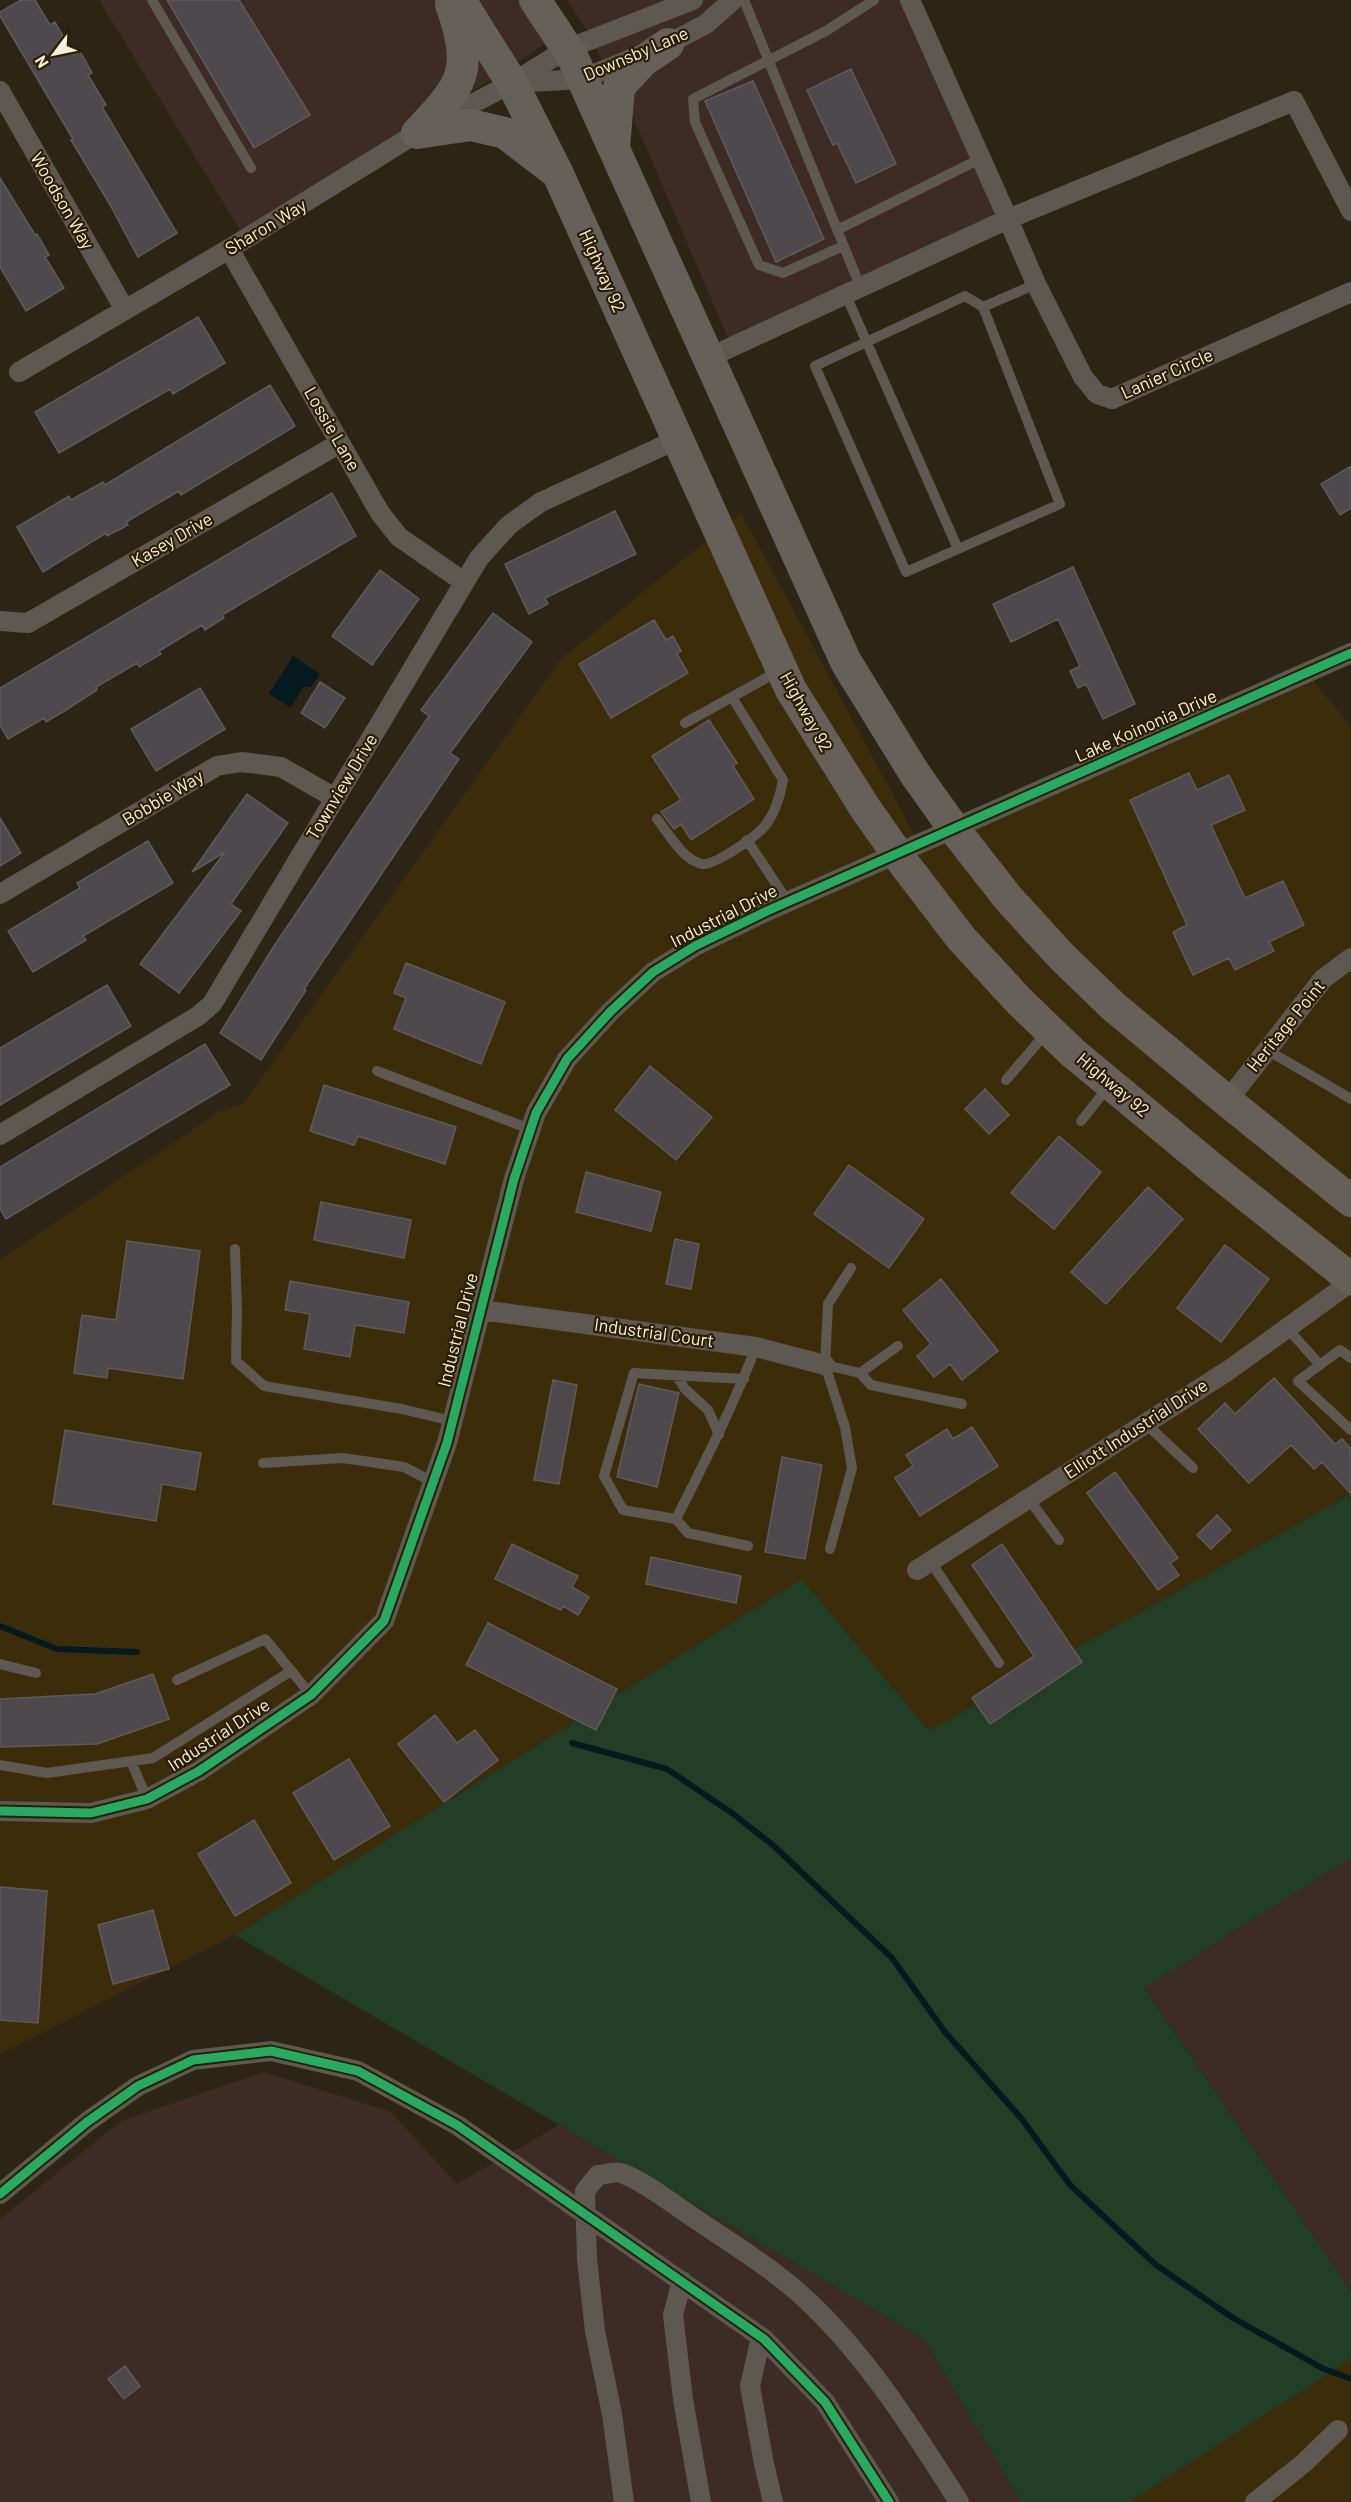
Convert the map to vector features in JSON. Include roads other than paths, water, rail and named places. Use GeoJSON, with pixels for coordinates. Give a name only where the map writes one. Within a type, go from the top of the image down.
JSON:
{"type":"FeatureCollection","features":[{"type":"Feature","properties":{"kind":"main road"},"geometry":{"type":"LineString","coordinates":[[417,133],[448,101],[462,76],[463,38],[450,0]]}},
{"type":"Feature","properties":{"kind":"main road","name":"Highway 92"},"geometry":{"type":"LineString","coordinates":[[460,0],[471,14],[512,83],[558,174],[782,669],[821,741],[897,855],[961,938],[1019,1001],[1111,1084],[1351,1281]]}},
{"type":"Feature","properties":{"kind":"main road"},"geometry":{"type":"LineString","coordinates":[[535,0],[567,49],[582,79],[846,662],[885,727],[954,829],[1008,898],[1063,958],[1114,1006],[1351,1201]]}},
{"type":"Feature","properties":{"kind":"main road"},"geometry":{"type":"LineString","coordinates":[[614,148],[620,87],[643,62],[668,44]]}},
{"type":"Feature","properties":{"kind":"main road"},"geometry":{"type":"LineString","coordinates":[[417,133],[471,125],[505,133],[558,174]]}},
{"type":"Feature","properties":{"kind":"street","name":"Downsby Lane"},"geometry":{"type":"LineString","coordinates":[[512,83],[567,49],[693,0]]}},
{"type":"Feature","properties":{"kind":"street","name":"Downsby Lane"},"geometry":{"type":"LineString","coordinates":[[512,83],[582,79],[668,44],[706,24],[733,0]]}},
{"type":"Feature","properties":{"kind":"street","name":"Lanier Circle"},"geometry":{"type":"LineString","coordinates":[[910,0],[1036,284],[1083,377],[1097,394],[1112,399],[1351,292]]}},
{"type":"Feature","properties":{"kind":"street","name":"Sharon Way"},"geometry":{"type":"LineString","coordinates":[[19,372],[229,249],[417,133],[512,83]]}},
{"type":"Feature","properties":{"kind":"street","name":"Woodson Way"},"geometry":{"type":"LineString","coordinates":[[0,91],[124,310]]}},
{"type":"Feature","properties":{"kind":"street"},"geometry":{"type":"LineString","coordinates":[[708,358],[1008,219],[1294,101],[1351,211]]}},
{"type":"Feature","properties":{"kind":"street","name":"Lossie Lane"},"geometry":{"type":"LineString","coordinates":[[229,249],[380,513],[399,537],[464,582]]}},
{"type":"Feature","properties":{"kind":"street","name":"Townview Drive"},"geometry":{"type":"LineString","coordinates":[[0,1135],[198,1016],[212,1004],[478,558],[509,525],[541,502],[678,439]]}},
{"type":"Feature","properties":{"kind":"street","name":"Kasey Drive"},"geometry":{"type":"LineString","coordinates":[[0,621],[28,623],[340,443]]}},
{"type":"Feature","properties":{"kind":"street","name":"Lake Koinonia Drive"},"geometry":{"type":"LineString","coordinates":[[954,829],[1351,652]]}},
{"type":"Feature","properties":{"kind":"street","name":"Bobbie Way"},"geometry":{"type":"LineString","coordinates":[[0,894],[217,766],[242,762],[281,767],[335,798]]}},
{"type":"Feature","properties":{"kind":"street","name":"Industrial Drive"},"geometry":{"type":"LineString","coordinates":[[0,1811],[91,1813],[147,1799],[199,1771],[311,1695],[384,1621],[452,1421],[514,1179],[530,1129],[536,1113],[567,1059],[611,1011],[652,972],[695,946],[788,902],[954,829]]}},
{"type":"Feature","properties":{"kind":"street","name":"Heritage Point"},"geometry":{"type":"LineString","coordinates":[[1227,1101],[1323,979],[1351,957]]}},
{"type":"Feature","properties":{"kind":"street","name":"Elliott Industrial Drive"},"geometry":{"type":"LineString","coordinates":[[924,1565],[1229,1370],[1351,1281]]}},
{"type":"Feature","properties":{"kind":"street","name":"Industrial Court"},"geometry":{"type":"LineString","coordinates":[[481,1310],[756,1347],[825,1365]]}},
{"type":"Feature","properties":{"kind":"street"},"geometry":{"type":"LineString","coordinates":[[0,2194],[87,2122],[138,2086],[193,2060],[271,2051],[358,2071],[457,2125],[761,2337],[825,2402],[889,2502]]}},
{"type":"Feature","properties":{"kind":"street"},"geometry":{"type":"LineString","coordinates":[[624,2502],[612,2414],[595,2331],[585,2215],[585,2191],[598,2175],[619,2173],[657,2193],[780,2277],[812,2304],[882,2388],[959,2502]]}},
{"type":"Feature","properties":{"kind":"street"},"geometry":{"type":"LineString","coordinates":[[682,2281],[673,2315],[683,2399],[701,2502]]}},
{"type":"Feature","properties":{"kind":"street"},"geometry":{"type":"LineString","coordinates":[[761,2337],[750,2386],[773,2502]]}},
{"type":"Feature","properties":{"kind":"street"},"geometry":{"type":"LineString","coordinates":[[1255,2502],[1304,2463],[1338,2430]]}},
{"type":"Feature","properties":{"kind":"lane"},"geometry":{"type":"LineString","coordinates":[[152,0],[251,168]]}},
{"type":"Feature","properties":{"kind":"lane"},"geometry":{"type":"LineString","coordinates":[[744,0],[843,246],[867,343],[958,549]]}},
{"type":"Feature","properties":{"kind":"lane"},"geometry":{"type":"LineString","coordinates":[[843,246],[783,273],[759,265],[695,122],[693,99],[826,31],[874,0]]}},
{"type":"Feature","properties":{"kind":"lane"},"geometry":{"type":"LineString","coordinates":[[837,230],[982,158]]}},
{"type":"Feature","properties":{"kind":"lane"},"geometry":{"type":"LineString","coordinates":[[983,308],[1036,284]]}},
{"type":"Feature","properties":{"kind":"lane"},"geometry":{"type":"LineString","coordinates":[[965,296],[983,308],[1060,504],[906,572],[815,366],[965,296]]}},
{"type":"Feature","properties":{"kind":"lane"},"geometry":{"type":"LineString","coordinates":[[685,723],[782,669]]}},
{"type":"Feature","properties":{"kind":"lane"},"geometry":{"type":"LineString","coordinates":[[657,819],[684,853],[701,864],[713,863],[762,830],[780,797],[783,780],[732,697]]}},
{"type":"Feature","properties":{"kind":"lane"},"geometry":{"type":"LineString","coordinates":[[747,840],[788,902]]}},
{"type":"Feature","properties":{"kind":"lane"},"geometry":{"type":"LineString","coordinates":[[1006,1080],[1050,1030]]}},
{"type":"Feature","properties":{"kind":"lane"},"geometry":{"type":"LineString","coordinates":[[1267,1050],[1351,1100]]}},
{"type":"Feature","properties":{"kind":"lane"},"geometry":{"type":"LineString","coordinates":[[377,1071],[530,1129]]}},
{"type":"Feature","properties":{"kind":"lane"},"geometry":{"type":"LineString","coordinates":[[1081,1121],[1111,1084]]}},
{"type":"Feature","properties":{"kind":"lane"},"geometry":{"type":"LineString","coordinates":[[235,1249],[236,1361],[264,1386],[402,1409],[452,1421]]}},
{"type":"Feature","properties":{"kind":"lane"},"geometry":{"type":"LineString","coordinates":[[830,1549],[852,1468],[844,1427],[825,1365],[828,1304],[851,1268]]}},
{"type":"Feature","properties":{"kind":"lane"},"geometry":{"type":"LineString","coordinates":[[1287,1328],[1320,1365]]}},
{"type":"Feature","properties":{"kind":"lane"},"geometry":{"type":"LineString","coordinates":[[860,1373],[898,1346]]}},
{"type":"Feature","properties":{"kind":"lane"},"geometry":{"type":"LineString","coordinates":[[676,1519],[719,1435],[756,1347]]}},
{"type":"Feature","properties":{"kind":"lane"},"geometry":{"type":"LineString","coordinates":[[1351,1358],[1340,1350],[1298,1381],[1351,1430]]}},
{"type":"Feature","properties":{"kind":"lane"},"geometry":{"type":"LineString","coordinates":[[825,1365],[860,1373],[871,1385],[962,1404]]}},
{"type":"Feature","properties":{"kind":"lane"},"geometry":{"type":"LineString","coordinates":[[744,1379],[634,1373],[604,1476],[623,1510],[676,1519],[688,1533],[748,1546]]}},
{"type":"Feature","properties":{"kind":"lane"},"geometry":{"type":"LineString","coordinates":[[677,1376],[685,1389],[708,1410],[719,1435]]}},
{"type":"Feature","properties":{"kind":"lane"},"geometry":{"type":"LineString","coordinates":[[1145,1423],[1193,1467]]}},
{"type":"Feature","properties":{"kind":"lane"},"geometry":{"type":"LineString","coordinates":[[263,1463],[343,1458],[404,1467],[433,1482]]}},
{"type":"Feature","properties":{"kind":"lane"},"geometry":{"type":"LineString","coordinates":[[1028,1498],[1059,1540]]}},
{"type":"Feature","properties":{"kind":"lane"},"geometry":{"type":"LineString","coordinates":[[924,1565],[999,1663]]}},
{"type":"Feature","properties":{"kind":"lane"},"geometry":{"type":"LineString","coordinates":[[177,1680],[265,1640],[311,1695]]}},
{"type":"Feature","properties":{"kind":"lane"},"geometry":{"type":"LineString","coordinates":[[0,1664],[36,1673]]}},
{"type":"Feature","properties":{"kind":"lane"},"geometry":{"type":"LineString","coordinates":[[0,1765],[47,1773],[153,1758],[291,1671]]}},
{"type":"Feature","properties":{"kind":"lane"},"geometry":{"type":"LineString","coordinates":[[131,1761],[147,1799]]}},
{"type":"Feature","properties":{"kind":"water"},"geometry":{"type":"Polygon","coordinates":[[[293,656],[320,674],[311,687],[303,687],[291,708],[269,694],[293,656]]]}},
{"type":"Feature","properties":{"kind":"waterway"},"geometry":{"type":"LineString","coordinates":[[0,1626],[57,1649],[137,1652]]}},
{"type":"Feature","properties":{"kind":"waterway"},"geometry":{"type":"LineString","coordinates":[[572,1743],[667,1769],[732,1813],[774,1846],[892,1958],[945,2032],[1021,2118],[1070,2185],[1156,2265],[1233,2318],[1322,2368],[1351,2379]]}}]}
